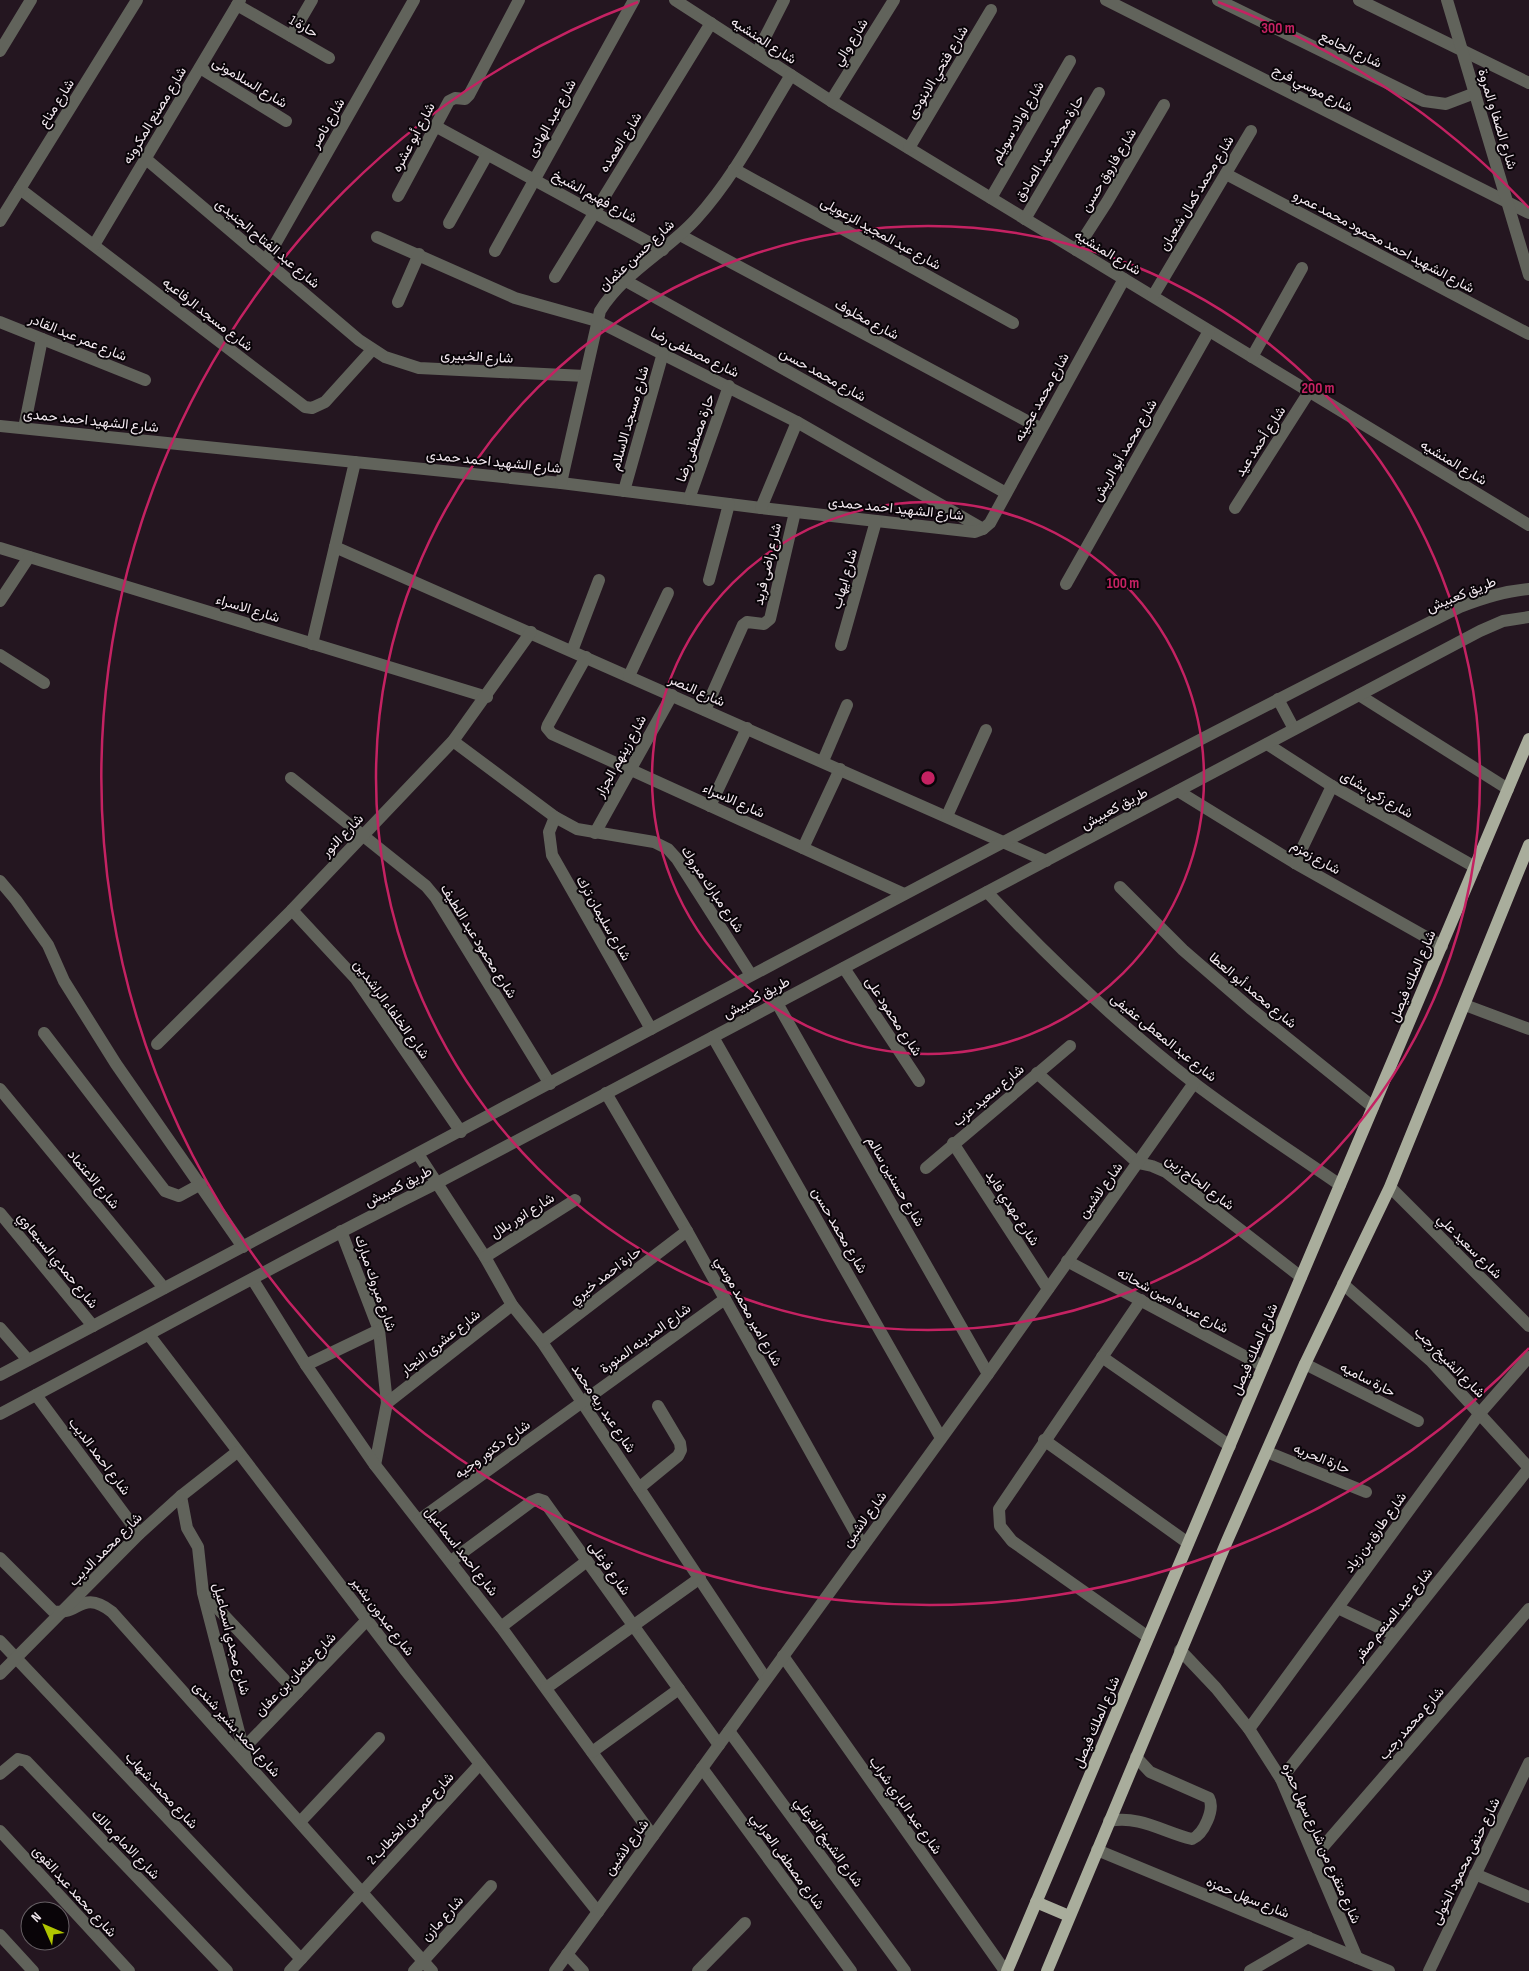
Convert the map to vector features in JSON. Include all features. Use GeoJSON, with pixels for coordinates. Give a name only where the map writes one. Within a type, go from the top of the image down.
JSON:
{"type":"FeatureCollection","features":[{"type":"Feature","properties":{"kind":"main road","name":"شارع الملك فيصل"},"geometry":{"type":"LineString","coordinates":[[1006,1971],[1529,740]]}},
{"type":"Feature","properties":{"kind":"main road"},"geometry":{"type":"LineString","coordinates":[[1046,1971],[1180,1650],[1305,1364],[1390,1187],[1529,845]]}},
{"type":"Feature","properties":{"kind":"main road"},"geometry":{"type":"LineString","coordinates":[[1036,1902],[1069,1916]]}},
{"type":"Feature","properties":{"kind":"street"},"geometry":{"type":"LineString","coordinates":[[0,51],[31,0]]}},
{"type":"Feature","properties":{"kind":"street","name":"شارع مناع"},"geometry":{"type":"LineString","coordinates":[[0,221],[137,0]]}},
{"type":"Feature","properties":{"kind":"street"},"geometry":{"type":"LineString","coordinates":[[291,36],[312,0]]}},
{"type":"Feature","properties":{"kind":"street","name":"شارع ناصر"},"geometry":{"type":"LineString","coordinates":[[266,260],[414,0]]}},
{"type":"Feature","properties":{"kind":"street","name":"شارع أبو عشره"},"geometry":{"type":"LineString","coordinates":[[398,196],[449,100],[468,98],[519,0]]}},
{"type":"Feature","properties":{"kind":"street","name":"شارع عبد الهادى"},"geometry":{"type":"LineString","coordinates":[[494,251],[634,0]]}},
{"type":"Feature","properties":{"kind":"street","name":"شارع المنشيه"},"geometry":{"type":"LineString","coordinates":[[675,0],[831,101],[1529,525]]}},
{"type":"Feature","properties":{"kind":"street"},"geometry":{"type":"LineString","coordinates":[[756,53],[784,0]]}},
{"type":"Feature","properties":{"kind":"street","name":"شارع والي"},"geometry":{"type":"LineString","coordinates":[[831,101],[894,0]]}},
{"type":"Feature","properties":{"kind":"street","name":"شارع موسي فرج"},"geometry":{"type":"LineString","coordinates":[[1106,0],[1529,213]]}},
{"type":"Feature","properties":{"kind":"street","name":"شارع الجامع"},"geometry":{"type":"LineString","coordinates":[[1218,0],[1424,102],[1446,104],[1475,93]]}},
{"type":"Feature","properties":{"kind":"street"},"geometry":{"type":"LineString","coordinates":[[1358,0],[1529,84]]}},
{"type":"Feature","properties":{"kind":"street","name":"شارع الصفا و المروة"},"geometry":{"type":"LineString","coordinates":[[1447,0],[1529,275]]}},
{"type":"Feature","properties":{"kind":"street","name":"حارة 1"},"geometry":{"type":"LineString","coordinates":[[239,2],[291,36],[330,58]]}},
{"type":"Feature","properties":{"kind":"street","name":"شارع مصنع المكرونه"},"geometry":{"type":"LineString","coordinates":[[94,245],[239,2]]}},
{"type":"Feature","properties":{"kind":"street","name":"شارع فتحي الابنودى"},"geometry":{"type":"LineString","coordinates":[[909,148],[992,10]]}},
{"type":"Feature","properties":{"kind":"street","name":"شارع العمده"},"geometry":{"type":"LineString","coordinates":[[555,277],[711,23]]}},
{"type":"Feature","properties":{"kind":"street","name":"شارع اولاد سويلم"},"geometry":{"type":"LineString","coordinates":[[991,198],[1070,61]]}},
{"type":"Feature","properties":{"kind":"street","name":"شارع السلامونى"},"geometry":{"type":"LineString","coordinates":[[200,68],[286,121]]}},
{"type":"Feature","properties":{"kind":"street","name":"شارع حسن عثمان"},"geometry":{"type":"LineString","coordinates":[[561,483],[597,321],[607,300],[680,235],[709,204],[734,169],[791,75]]}},
{"type":"Feature","properties":{"kind":"street","name":"حارة محمد عبد الصادق"},"geometry":{"type":"LineString","coordinates":[[1025,219],[1099,93]]}},
{"type":"Feature","properties":{"kind":"street","name":"شارع فاروق حسن"},"geometry":{"type":"LineString","coordinates":[[1076,250],[1117,186],[1164,105]]}},
{"type":"Feature","properties":{"kind":"street","name":"شارع فهيم الشيخ"},"geometry":{"type":"LineString","coordinates":[[435,126],[662,250]]}},
{"type":"Feature","properties":{"kind":"street","name":"شارع محمد كمال شعبان"},"geometry":{"type":"LineString","coordinates":[[1152,296],[1251,131]]}},
{"type":"Feature","properties":{"kind":"street"},"geometry":{"type":"LineString","coordinates":[[449,223],[487,155]]}},
{"type":"Feature","properties":{"kind":"street","name":"شارع عبد الفتاح الجنيدى"},"geometry":{"type":"LineString","coordinates":[[146,159],[372,350]]}},
{"type":"Feature","properties":{"kind":"street","name":"شارع عبد المجيد الزعويلى"},"geometry":{"type":"LineString","coordinates":[[734,169],[1013,323]]}},
{"type":"Feature","properties":{"kind":"street","name":"شارع الشهيد احمد محمود محمد عمرو"},"geometry":{"type":"LineString","coordinates":[[1226,174],[1529,334]]}},
{"type":"Feature","properties":{"kind":"street","name":"شارع مسجد الرفاعيه"},"geometry":{"type":"LineString","coordinates":[[20,189],[305,406],[319,406],[325,402],[372,350]]}},
{"type":"Feature","properties":{"kind":"street","name":"شارع مخلوف"},"geometry":{"type":"LineString","coordinates":[[680,235],[1040,428]]}},
{"type":"Feature","properties":{"kind":"street","name":"شارع مصطفى رضا"},"geometry":{"type":"LineString","coordinates":[[377,238],[419,254],[515,298],[597,321],[797,422],[983,529]]}},
{"type":"Feature","properties":{"kind":"street"},"geometry":{"type":"LineString","coordinates":[[398,302],[419,254]]}},
{"type":"Feature","properties":{"kind":"street"},"geometry":{"type":"LineString","coordinates":[[1252,357],[1302,268]]}},
{"type":"Feature","properties":{"kind":"street","name":"شارع محمد عجينه"},"geometry":{"type":"LineString","coordinates":[[983,529],[990,523],[1040,428],[1124,279]]}},
{"type":"Feature","properties":{"kind":"street","name":"شارع محمد حسن"},"geometry":{"type":"LineString","coordinates":[[626,282],[1006,493]]}},
{"type":"Feature","properties":{"kind":"street","name":"شارع عمر عبد القادر"},"geometry":{"type":"LineString","coordinates":[[0,322],[145,380]]}},
{"type":"Feature","properties":{"kind":"street","name":"شارع محمد أبو الريش"},"geometry":{"type":"LineString","coordinates":[[1066,584],[1209,331]]}},
{"type":"Feature","properties":{"kind":"street"},"geometry":{"type":"LineString","coordinates":[[24,428],[42,339]]}},
{"type":"Feature","properties":{"kind":"street","name":"شارع الخبيرى"},"geometry":{"type":"LineString","coordinates":[[372,350],[401,364],[419,368],[585,376]]}},
{"type":"Feature","properties":{"kind":"street","name":"شارع مسجد الاسلام"},"geometry":{"type":"LineString","coordinates":[[624,491],[663,354]]}},
{"type":"Feature","properties":{"kind":"street","name":"حارة مصطفى رضا"},"geometry":{"type":"LineString","coordinates":[[689,499],[729,386]]}},
{"type":"Feature","properties":{"kind":"street","name":"شارع أحمد عيد"},"geometry":{"type":"LineString","coordinates":[[1235,508],[1310,392]]}},
{"type":"Feature","properties":{"kind":"street"},"geometry":{"type":"LineString","coordinates":[[760,508],[797,422]]}},
{"type":"Feature","properties":{"kind":"street","name":"شارع الشهيد احمد حمدى"},"geometry":{"type":"LineString","coordinates":[[0,426],[561,483],[975,532],[983,529]]}},
{"type":"Feature","properties":{"kind":"street"},"geometry":{"type":"LineString","coordinates":[[312,644],[355,462]]}},
{"type":"Feature","properties":{"kind":"street"},"geometry":{"type":"LineString","coordinates":[[709,580],[729,504]]}},
{"type":"Feature","properties":{"kind":"street","name":"شارع راضى فريد"},"geometry":{"type":"LineString","coordinates":[[705,710],[743,625],[747,622],[764,624],[770,619],[795,512]]}},
{"type":"Feature","properties":{"kind":"street","name":"شارع ايهاب"},"geometry":{"type":"LineString","coordinates":[[841,645],[876,520]]}},
{"type":"Feature","properties":{"kind":"street","name":"شارع النصر"},"geometry":{"type":"LineString","coordinates":[[335,547],[1046,861]]}},
{"type":"Feature","properties":{"kind":"street","name":"شارع الاسراء"},"geometry":{"type":"LineString","coordinates":[[0,548],[487,697]]}},
{"type":"Feature","properties":{"kind":"street"},"geometry":{"type":"LineString","coordinates":[[0,601],[28,557]]}},
{"type":"Feature","properties":{"kind":"street"},"geometry":{"type":"LineString","coordinates":[[572,651],[599,580]]}},
{"type":"Feature","properties":{"kind":"street","name":"طريق كعبيش"},"geometry":{"type":"LineString","coordinates":[[0,1375],[461,1132],[904,894],[1278,699],[1460,607],[1511,590],[1529,589]]}},
{"type":"Feature","properties":{"kind":"street"},"geometry":{"type":"LineString","coordinates":[[630,676],[668,593]]}},
{"type":"Feature","properties":{"kind":"street","name":"طريق كعبيش"},"geometry":{"type":"LineString","coordinates":[[0,1414],[253,1280],[341,1230],[437,1183],[1480,631],[1503,621],[1529,617]]}},
{"type":"Feature","properties":{"kind":"street","name":"شارع النور"},"geometry":{"type":"LineString","coordinates":[[158,1044],[292,910],[453,741],[487,697],[531,632]]}},
{"type":"Feature","properties":{"kind":"street"},"geometry":{"type":"LineString","coordinates":[[0,655],[44,683]]}},
{"type":"Feature","properties":{"kind":"street","name":"شارع الاسراء"},"geometry":{"type":"LineString","coordinates":[[586,657],[548,725],[547,728],[552,734],[904,894]]}},
{"type":"Feature","properties":{"kind":"street","name":"شارع زينهم الجزار"},"geometry":{"type":"LineString","coordinates":[[595,832],[672,695]]}},
{"type":"Feature","properties":{"kind":"street"},"geometry":{"type":"LineString","coordinates":[[1359,695],[1508,789]]}},
{"type":"Feature","properties":{"kind":"street"},"geometry":{"type":"LineString","coordinates":[[1278,699],[1294,730]]}},
{"type":"Feature","properties":{"kind":"street"},"geometry":{"type":"LineString","coordinates":[[822,761],[847,705]]}},
{"type":"Feature","properties":{"kind":"street"},"geometry":{"type":"LineString","coordinates":[[710,806],[747,728]]}},
{"type":"Feature","properties":{"kind":"street"},"geometry":{"type":"LineString","coordinates":[[947,816],[986,730]]}},
{"type":"Feature","properties":{"kind":"street","name":"شارع مبارك مبروك"},"geometry":{"type":"LineString","coordinates":[[453,741],[555,817],[578,829],[654,842],[668,849],[677,859],[751,975]]}},
{"type":"Feature","properties":{"kind":"street","name":"شارع زكي بشاى"},"geometry":{"type":"LineString","coordinates":[[1267,744],[1332,786],[1475,867]]}},
{"type":"Feature","properties":{"kind":"street"},"geometry":{"type":"LineString","coordinates":[[803,848],[840,769]]}},
{"type":"Feature","properties":{"kind":"street","name":"شارع محمود عبد اللطيف"},"geometry":{"type":"LineString","coordinates":[[291,778],[426,886],[436,898],[550,1084]]}},
{"type":"Feature","properties":{"kind":"street"},"geometry":{"type":"LineString","coordinates":[[1295,863],[1332,786]]}},
{"type":"Feature","properties":{"kind":"street","name":"شارع زمزم"},"geometry":{"type":"LineString","coordinates":[[1178,791],[1295,863],[1442,946]]}},
{"type":"Feature","properties":{"kind":"street","name":"شارع سليمان ترك"},"geometry":{"type":"LineString","coordinates":[[555,817],[549,832],[552,856],[651,1029]]}},
{"type":"Feature","properties":{"kind":"street"},"geometry":{"type":"LineString","coordinates":[[0,881],[48,945],[64,981],[116,1064],[243,1247]]}},
{"type":"Feature","properties":{"kind":"street","name":"شارع محمد أبو العطا"},"geometry":{"type":"LineString","coordinates":[[1120,887],[1183,950],[1250,1008],[1373,1107]]}},
{"type":"Feature","properties":{"kind":"street","name":"شارع عبد المعطى عفيفى"},"geometry":{"type":"LineString","coordinates":[[987,892],[1077,983],[1134,1034],[1194,1083],[1340,1185]]}},
{"type":"Feature","properties":{"kind":"street","name":"شارع الخلفاء الراشدين"},"geometry":{"type":"LineString","coordinates":[[292,910],[356,979],[461,1132]]}},
{"type":"Feature","properties":{"kind":"street","name":"شارع محمود على"},"geometry":{"type":"LineString","coordinates":[[844,968],[918,1080]]}},
{"type":"Feature","properties":{"kind":"street","name":"شارع حسنين سالم"},"geometry":{"type":"LineString","coordinates":[[777,1003],[988,1374]]}},
{"type":"Feature","properties":{"kind":"street"},"geometry":{"type":"LineString","coordinates":[[1465,1005],[1529,1029]]}},
{"type":"Feature","properties":{"kind":"street"},"geometry":{"type":"LineString","coordinates":[[44,1033],[166,1191],[180,1196],[201,1184]]}},
{"type":"Feature","properties":{"kind":"street","name":"شارع محمد حسن"},"geometry":{"type":"LineString","coordinates":[[713,1037],[942,1438]]}},
{"type":"Feature","properties":{"kind":"street","name":"شارع سعيد عزب"},"geometry":{"type":"LineString","coordinates":[[926,1168],[953,1143],[1070,1046]]}},
{"type":"Feature","properties":{"kind":"street","name":"شارع الحاج زين"},"geometry":{"type":"LineString","coordinates":[[1037,1074],[1138,1163],[1166,1172],[1301,1278]]}},
{"type":"Feature","properties":{"kind":"street","name":"شارع لاشين"},"geometry":{"type":"LineString","coordinates":[[555,1971],[942,1438],[1194,1083]]}},
{"type":"Feature","properties":{"kind":"street","name":"شارع الاعتماد"},"geometry":{"type":"LineString","coordinates":[[0,1089],[164,1288]]}},
{"type":"Feature","properties":{"kind":"street","name":"شارع امير محمد موسي"},"geometry":{"type":"LineString","coordinates":[[606,1093],[687,1231],[863,1546]]}},
{"type":"Feature","properties":{"kind":"street","name":"شارع مهدي فايد"},"geometry":{"type":"LineString","coordinates":[[953,1143],[1048,1289]]}},
{"type":"Feature","properties":{"kind":"street","name":"شارع عبد ريه محمد"},"geometry":{"type":"LineString","coordinates":[[418,1154],[485,1257],[512,1305],[542,1342],[766,1679]]}},
{"type":"Feature","properties":{"kind":"street","name":"شارع سعيد علي"},"geometry":{"type":"LineString","coordinates":[[1390,1187],[1529,1326]]}},
{"type":"Feature","properties":{"kind":"street","name":"شارع انور بلال"},"geometry":{"type":"LineString","coordinates":[[485,1257],[575,1200]]}},
{"type":"Feature","properties":{"kind":"street","name":"شارع حمدي السبعاوي"},"geometry":{"type":"LineString","coordinates":[[0,1213],[93,1326]]}},
{"type":"Feature","properties":{"kind":"street","name":"شارع مبروك مبارك"},"geometry":{"type":"LineString","coordinates":[[341,1230],[379,1330],[387,1403],[375,1465]]}},
{"type":"Feature","properties":{"kind":"street","name":"حارة احمد خيري"},"geometry":{"type":"LineString","coordinates":[[542,1342],[687,1231]]}},
{"type":"Feature","properties":{"kind":"street","name":"شارع عبده امين شحاته"},"geometry":{"type":"LineString","coordinates":[[1067,1261],[1264,1366]]}},
{"type":"Feature","properties":{"kind":"street","name":"شارع احمد اسماعيل"},"geometry":{"type":"LineString","coordinates":[[253,1280],[306,1365],[375,1465],[500,1626],[653,1836]]}},
{"type":"Feature","properties":{"kind":"street","name":"شارع الشيخ رجب"},"geometry":{"type":"LineString","coordinates":[[1343,1284],[1431,1361],[1529,1468]]}},
{"type":"Feature","properties":{"kind":"street","name":"شارع المدينه المنورة"},"geometry":{"type":"LineString","coordinates":[[582,1402],[724,1299]]}},
{"type":"Feature","properties":{"kind":"street"},"geometry":{"type":"LineString","coordinates":[[1141,1300],[1044,1440],[999,1509],[1000,1526],[1012,1541],[1148,1637]]}},
{"type":"Feature","properties":{"kind":"street","name":"شارع عشرى النجار"},"geometry":{"type":"LineString","coordinates":[[387,1403],[512,1305]]}},
{"type":"Feature","properties":{"kind":"street"},"geometry":{"type":"LineString","coordinates":[[0,1328],[28,1360]]}},
{"type":"Feature","properties":{"kind":"street"},"geometry":{"type":"LineString","coordinates":[[306,1365],[379,1330]]}},
{"type":"Feature","properties":{"kind":"street","name":"شارع عبدون بشير"},"geometry":{"type":"LineString","coordinates":[[149,1335],[367,1620],[598,1912]]}},
{"type":"Feature","properties":{"kind":"street"},"geometry":{"type":"LineString","coordinates":[[1102,1357],[1230,1446]]}},
{"type":"Feature","properties":{"kind":"street","name":"شارع طارق بن زياد"},"geometry":{"type":"LineString","coordinates":[[1249,1728],[1480,1413],[1529,1357]]}},
{"type":"Feature","properties":{"kind":"street","name":"حارة ساميه"},"geometry":{"type":"LineString","coordinates":[[1305,1364],[1418,1421]]}},
{"type":"Feature","properties":{"kind":"street","name":"شارع احمد الديب"},"geometry":{"type":"LineString","coordinates":[[36,1395],[139,1534]]}},
{"type":"Feature","properties":{"kind":"street","name":"شارع دكتور وجيه"},"geometry":{"type":"LineString","coordinates":[[419,1520],[582,1402]]}},
{"type":"Feature","properties":{"kind":"street"},"geometry":{"type":"LineString","coordinates":[[639,1488],[678,1456],[681,1450],[680,1443],[658,1406]]}},
{"type":"Feature","properties":{"kind":"street"},"geometry":{"type":"LineString","coordinates":[[1044,1440],[1188,1543]]}},
{"type":"Feature","properties":{"kind":"street","name":"شارع محمد الديب"},"geometry":{"type":"LineString","coordinates":[[0,1674],[139,1534],[181,1496],[238,1452]]}},
{"type":"Feature","properties":{"kind":"street","name":"حارة الحريه"},"geometry":{"type":"LineString","coordinates":[[1267,1452],[1366,1492]]}},
{"type":"Feature","properties":{"kind":"street","name":"شارع عبد المنعم صقر"},"geometry":{"type":"LineString","coordinates":[[1281,1779],[1529,1468]]}},
{"type":"Feature","properties":{"kind":"street","name":"شارع مجدي اسماعيل"},"geometry":{"type":"LineString","coordinates":[[181,1496],[187,1528],[198,1547],[203,1593],[247,1762]]}},
{"type":"Feature","properties":{"kind":"street","name":"شارع فرغلى"},"geometry":{"type":"LineString","coordinates":[[451,1561],[531,1502],[541,1498],[719,1745]]}},
{"type":"Feature","properties":{"kind":"street"},"geometry":{"type":"LineString","coordinates":[[0,1558],[48,1608],[59,1612],[64,1611]]}},
{"type":"Feature","properties":{"kind":"street"},"geometry":{"type":"LineString","coordinates":[[500,1626],[587,1561]]}},
{"type":"Feature","properties":{"kind":"street"},"geometry":{"type":"LineString","coordinates":[[546,1688],[700,1578]]}},
{"type":"Feature","properties":{"kind":"street"},"geometry":{"type":"LineString","coordinates":[[203,1593],[297,1693]]}},
{"type":"Feature","properties":{"kind":"street","name":"شارع احمد بشير شندى"},"geometry":{"type":"LineString","coordinates":[[64,1611],[83,1602],[93,1602],[104,1605],[112,1612],[432,1971]]}},
{"type":"Feature","properties":{"kind":"street"},"geometry":{"type":"LineString","coordinates":[[1338,1608],[1395,1635]]}},
{"type":"Feature","properties":{"kind":"street","name":"شارع محمد رجب"},"geometry":{"type":"LineString","coordinates":[[1315,1856],[1529,1609]]}},
{"type":"Feature","properties":{"kind":"street","name":"شارع عثمان بن عفان"},"geometry":{"type":"LineString","coordinates":[[244,1748],[367,1620]]}},
{"type":"Feature","properties":{"kind":"street","name":"شارع محمد شهاب"},"geometry":{"type":"LineString","coordinates":[[0,1642],[301,1959]]}},
{"type":"Feature","properties":{"kind":"street","name":"شارع متفرع من شارع سهل حمزه"},"geometry":{"type":"LineString","coordinates":[[1180,1650],[1216,1688],[1249,1728],[1281,1779],[1357,1958]]}},
{"type":"Feature","properties":{"kind":"street","name":"شارع عبد الباري شراب"},"geometry":{"type":"LineString","coordinates":[[783,1656],[1006,1971]]}},
{"type":"Feature","properties":{"kind":"street"},"geometry":{"type":"LineString","coordinates":[[592,1752],[679,1690]]}},
{"type":"Feature","properties":{"kind":"street","name":"شارع الشيخ الفرغلي"},"geometry":{"type":"LineString","coordinates":[[729,1730],[905,1971]]}},
{"type":"Feature","properties":{"kind":"street"},"geometry":{"type":"LineString","coordinates":[[300,1822],[379,1738]]}},
{"type":"Feature","properties":{"kind":"street"},"geometry":{"type":"LineString","coordinates":[[1109,1821],[1131,1819],[1142,1821],[1192,1840],[1201,1832],[1211,1809],[1212,1803],[1209,1798],[1150,1772],[1136,1757]]}},
{"type":"Feature","properties":{"kind":"street","name":"شارع الامام مالك"},"geometry":{"type":"LineString","coordinates":[[0,1774],[18,1759],[26,1761],[227,1971]]}},
{"type":"Feature","properties":{"kind":"street","name":"شارع حنفى محمود الخولى"},"geometry":{"type":"LineString","coordinates":[[1428,1971],[1475,1874],[1524,1785],[1529,1763]]}},
{"type":"Feature","properties":{"kind":"street","name":"شارع عمر بن الخطاب 2"},"geometry":{"type":"LineString","coordinates":[[290,1971],[480,1764]]}},
{"type":"Feature","properties":{"kind":"street","name":"شارع مصطفى العرابي"},"geometry":{"type":"LineString","coordinates":[[702,1768],[850,1971]]}},
{"type":"Feature","properties":{"kind":"street","name":"شارع محمد عبد القوى"},"geometry":{"type":"LineString","coordinates":[[0,1831],[129,1971]]}},
{"type":"Feature","properties":{"kind":"street","name":"شارع سهل حمزه"},"geometry":{"type":"LineString","coordinates":[[1097,1850],[1389,1971]]}},
{"type":"Feature","properties":{"kind":"street"},"geometry":{"type":"LineString","coordinates":[[1475,1874],[1529,1897]]}},
{"type":"Feature","properties":{"kind":"street","name":"شارع مازن"},"geometry":{"type":"LineString","coordinates":[[414,1971],[491,1886]]}},
{"type":"Feature","properties":{"kind":"street"},"geometry":{"type":"LineString","coordinates":[[698,1971],[745,1923]]}},
{"type":"Feature","properties":{"kind":"street"},"geometry":{"type":"LineString","coordinates":[[0,1935],[33,1971]]}},
{"type":"Feature","properties":{"kind":"street"},"geometry":{"type":"LineString","coordinates":[[1250,1971],[1308,1937]]}},
{"type":"Feature","properties":{"kind":"street"},"geometry":{"type":"LineString","coordinates":[[567,1954],[583,1971]]}}]}
